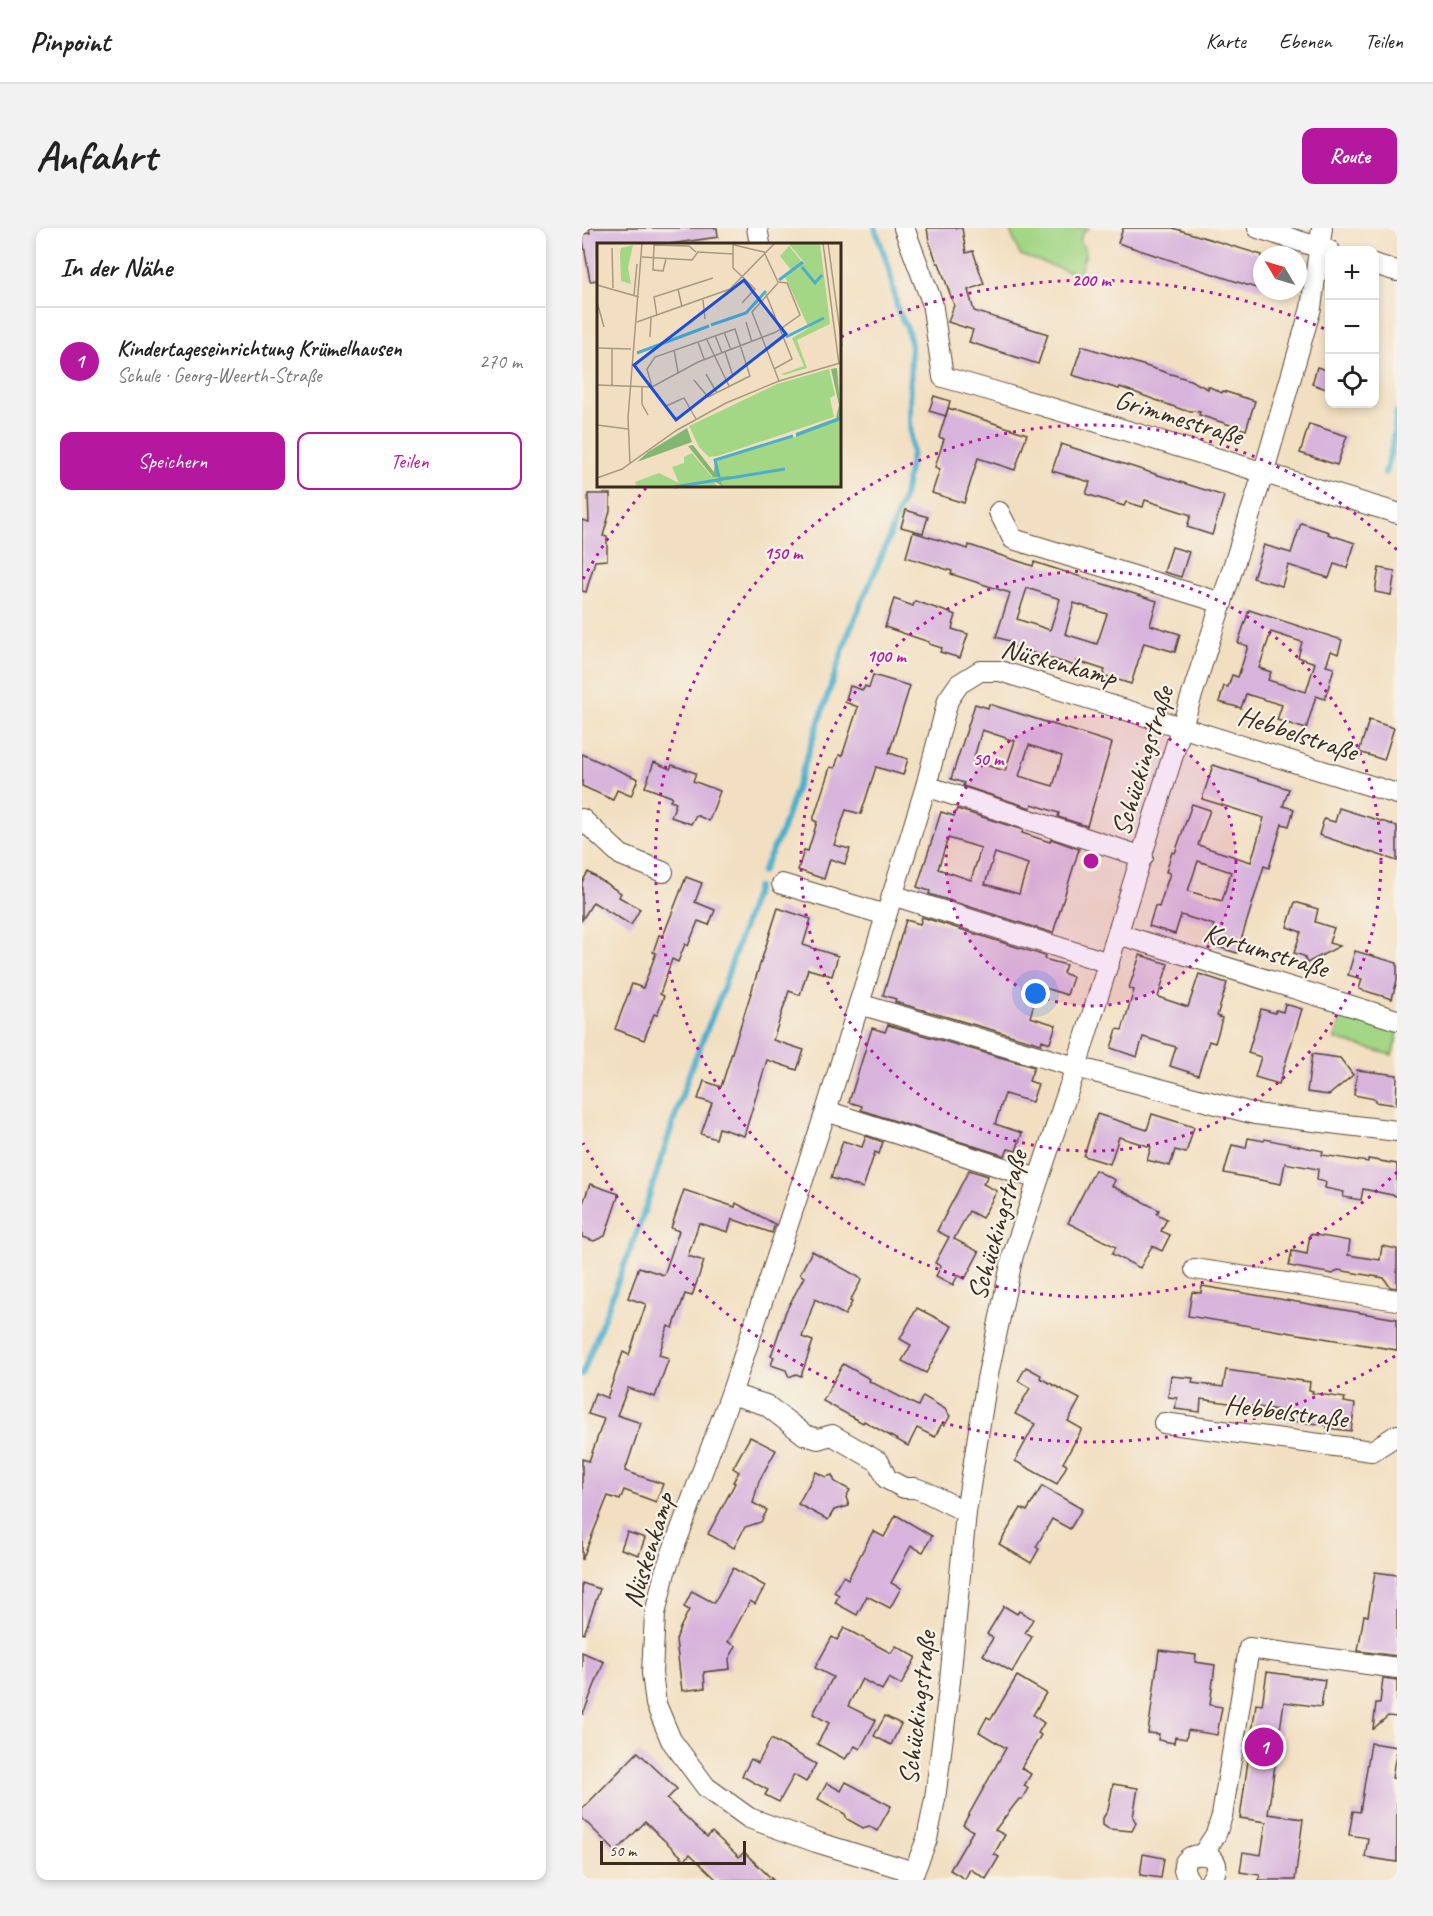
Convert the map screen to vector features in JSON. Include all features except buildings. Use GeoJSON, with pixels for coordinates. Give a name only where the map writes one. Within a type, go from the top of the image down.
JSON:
{"type":"FeatureCollection","features":[{"type":"Feature","properties":{"kind":"street"},"geometry":{"type":"LineString","coordinates":[[757,228],[760,243]]}},
{"type":"Feature","properties":{"kind":"street","name":"Grimmestraße"},"geometry":{"type":"LineString","coordinates":[[904,228],[932,302],[943,377],[1044,405],[1263,474],[1397,513]]}},
{"type":"Feature","properties":{"kind":"street"},"geometry":{"type":"LineString","coordinates":[[1258,228],[1324,242]]}},
{"type":"Feature","properties":{"kind":"street","name":"Schückingstraße"},"geometry":{"type":"LineString","coordinates":[[911,1876],[927,1839],[935,1799],[950,1681],[966,1512],[995,1334],[1013,1255],[1076,1068],[1263,474],[1311,308],[1324,242]]}},
{"type":"Feature","properties":{"kind":"street"},"geometry":{"type":"LineString","coordinates":[[1379,266],[1397,271]]}},
{"type":"Feature","properties":{"kind":"street"},"geometry":{"type":"LineString","coordinates":[[999,512],[1013,538],[1222,603]]}},
{"type":"Feature","properties":{"kind":"street","name":"Nüskenkamp"},"geometry":{"type":"LineString","coordinates":[[911,1876],[749,1818],[706,1787],[670,1740],[656,1704],[652,1673],[655,1614],[662,1582],[731,1394],[826,1111],[926,786],[948,700],[959,684],[980,671],[1000,671],[1182,726]]}},
{"type":"Feature","properties":{"kind":"street","name":"Hebbelstraße"},"geometry":{"type":"LineString","coordinates":[[1182,726],[1397,794]]}},
{"type":"Feature","properties":{"kind":"street"},"geometry":{"type":"LineString","coordinates":[[926,786],[1143,857]]}},
{"type":"Feature","properties":{"kind":"street"},"geometry":{"type":"LineString","coordinates":[[582,819],[621,855],[663,872]]}},
{"type":"Feature","properties":{"kind":"street"},"geometry":{"type":"LineString","coordinates":[[782,884],[886,915]]}},
{"type":"Feature","properties":{"kind":"street"},"geometry":{"type":"LineString","coordinates":[[892,895],[1109,963]]}},
{"type":"Feature","properties":{"kind":"street","name":"Kortumstraße"},"geometry":{"type":"LineString","coordinates":[[1118,933],[1397,1020]]}},
{"type":"Feature","properties":{"kind":"street"},"geometry":{"type":"LineString","coordinates":[[859,1004],[1076,1068],[1255,1114],[1397,1131]]}},
{"type":"Feature","properties":{"kind":"street"},"geometry":{"type":"LineString","coordinates":[[826,1111],[1038,1179]]}},
{"type":"Feature","properties":{"kind":"street"},"geometry":{"type":"LineString","coordinates":[[1195,1269],[1397,1300]]}},
{"type":"Feature","properties":{"kind":"street"},"geometry":{"type":"LineString","coordinates":[[731,1394],[765,1405],[805,1435],[818,1439],[832,1435],[879,1462],[887,1479],[904,1488],[915,1488],[926,1492],[966,1512]]}},
{"type":"Feature","properties":{"kind":"street","name":"Hebbelstraße"},"geometry":{"type":"LineString","coordinates":[[1164,1424],[1372,1450],[1397,1435]]}},
{"type":"Feature","properties":{"kind":"street"},"geometry":{"type":"LineString","coordinates":[[1203,1854],[1216,1834],[1222,1815],[1249,1648],[1397,1668]]}},
{"type":"Feature","properties":{"kind":"street"},"geometry":{"type":"LineString","coordinates":[[1189,1880],[1185,1874],[1186,1863],[1193,1856],[1203,1854],[1212,1859],[1214,1863],[1215,1872],[1211,1880]]}},
{"type":"Feature","properties":{"kind":"green space"},"geometry":{"type":"Polygon","coordinates":[[[1009,228],[1089,228],[1083,232],[1080,241],[1086,252],[1079,275],[1020,255],[1009,228]]]}},
{"type":"Feature","properties":{"kind":"green space"},"geometry":{"type":"Polygon","coordinates":[[[1343,1011],[1397,1026],[1397,1038],[1392,1055],[1335,1039],[1343,1011]]]}},
{"type":"Feature","properties":{"kind":"waterway"},"geometry":{"type":"LineString","coordinates":[[762,872],[782,831],[849,632],[888,541],[904,496],[912,453],[911,344],[907,328],[898,311],[888,265],[875,228]]}},
{"type":"Feature","properties":{"kind":"waterway"},"geometry":{"type":"LineString","coordinates":[[1385,473],[1392,447],[1397,412]]}},
{"type":"Feature","properties":{"kind":"waterway"},"geometry":{"type":"LineString","coordinates":[[582,1375],[639,1227],[689,1074],[722,992],[757,887]]}},
{"type":"Feature","properties":{"kind":"place","name":"Kindertageseinrichtung Krümelhausen"},"geometry":{"type":"Point","coordinates":[1264,1747]}}]}
